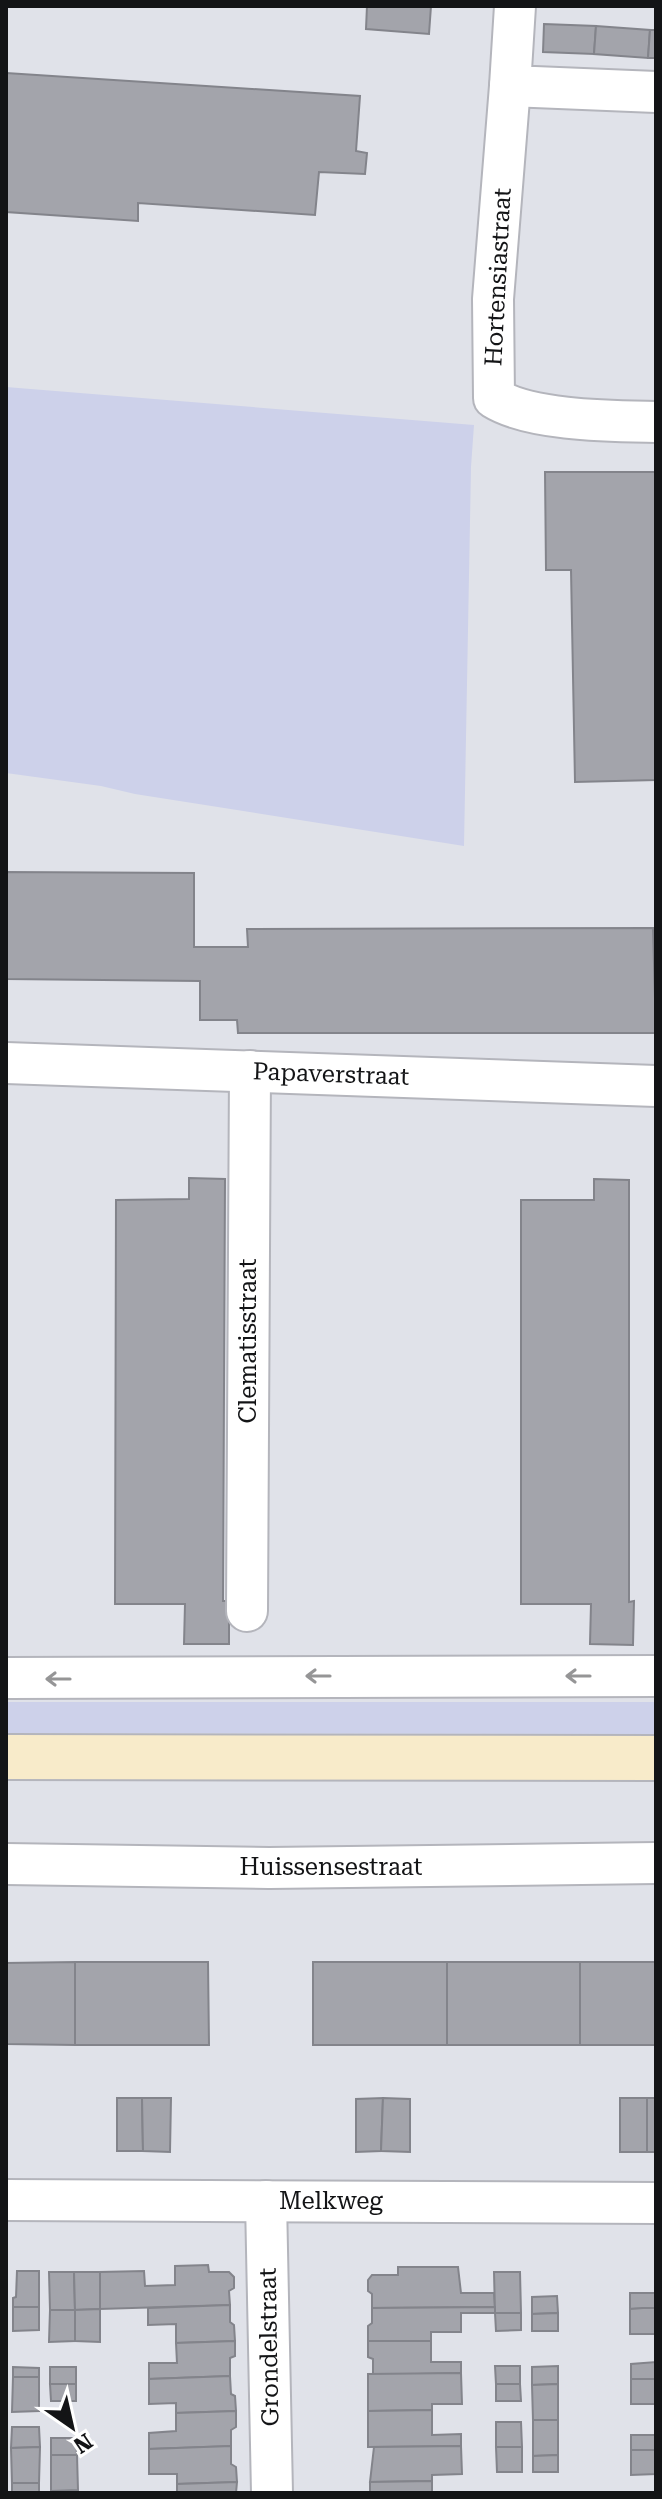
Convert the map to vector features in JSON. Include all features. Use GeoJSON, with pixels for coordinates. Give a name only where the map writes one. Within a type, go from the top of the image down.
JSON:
{"type":"FeatureCollection","features":[{"type":"Feature","properties":{"kind":"street"},"geometry":{"type":"LineString","coordinates":[[515,6],[510,86],[656,92]]}},
{"type":"Feature","properties":{"kind":"street","name":"Hortensiastraat"},"geometry":{"type":"LineString","coordinates":[[510,86],[493,299],[494,398],[504,404],[544,415],[656,422]]}},
{"type":"Feature","properties":{"kind":"street","name":"Papaverstraat"},"geometry":{"type":"LineString","coordinates":[[6,1063],[656,1086]]}},
{"type":"Feature","properties":{"kind":"street","name":"Clematisstraat"},"geometry":{"type":"LineString","coordinates":[[247,1611],[250,1071]]}},
{"type":"Feature","properties":{"kind":"street"},"geometry":{"type":"LineString","coordinates":[[6,1678],[656,1676]]}},
{"type":"Feature","properties":{"kind":"street"},"geometry":{"type":"LineString","coordinates":[[6,1757],[656,1758]]}},
{"type":"Feature","properties":{"kind":"street","name":"Huissensestraat"},"geometry":{"type":"LineString","coordinates":[[6,1864],[269,1868],[656,1863]]}},
{"type":"Feature","properties":{"kind":"street","name":"Melkweg"},"geometry":{"type":"LineString","coordinates":[[6,2200],[656,2203]]}},
{"type":"Feature","properties":{"kind":"street","name":"Grondelstraat"},"geometry":{"type":"LineString","coordinates":[[266,2201],[272,2493]]}},
{"type":"Feature","properties":{"kind":"shaded area"},"geometry":{"type":"Polygon","coordinates":[[[6,387],[474,425],[464,846],[6,773],[6,387]]]}},
{"type":"Feature","properties":{"kind":"shaded area"},"geometry":{"type":"Polygon","coordinates":[[[6,1702],[656,1702],[656,1734],[6,1733],[6,1702]]]}},
{"type":"Feature","properties":{"kind":"building"},"geometry":{"type":"Polygon","coordinates":[[[367,6],[431,6],[429,34],[366,29],[367,6]]]}},
{"type":"Feature","properties":{"kind":"building"},"geometry":{"type":"Polygon","coordinates":[[[544,24],[596,26],[594,54],[543,52],[544,24]]]}},
{"type":"Feature","properties":{"kind":"building"},"geometry":{"type":"Polygon","coordinates":[[[596,26],[650,30],[648,58],[594,54],[596,26]]]}},
{"type":"Feature","properties":{"kind":"building"},"geometry":{"type":"Polygon","coordinates":[[[650,30],[656,30],[656,58],[648,58],[650,30]]]}},
{"type":"Feature","properties":{"kind":"building"},"geometry":{"type":"Polygon","coordinates":[[[6,73],[360,96],[356,151],[367,153],[365,174],[319,172],[315,215],[138,203],[138,221],[6,212],[6,73]]]}},
{"type":"Feature","properties":{"kind":"building"},"geometry":{"type":"Polygon","coordinates":[[[545,472],[656,472],[656,780],[575,782],[571,570],[546,570],[545,472]]]}},
{"type":"Feature","properties":{"kind":"building"},"geometry":{"type":"Polygon","coordinates":[[[6,872],[194,873],[194,947],[248,947],[247,929],[653,928],[656,1033],[238,1033],[237,1020],[200,1020],[200,981],[6,979],[6,872]]]}},
{"type":"Feature","properties":{"kind":"building"},"geometry":{"type":"Polygon","coordinates":[[[189,1178],[225,1179],[223,1601],[229,1601],[229,1644],[184,1644],[185,1604],[115,1604],[116,1200],[189,1199],[189,1178]]]}},
{"type":"Feature","properties":{"kind":"building"},"geometry":{"type":"Polygon","coordinates":[[[594,1179],[629,1180],[629,1602],[634,1601],[633,1645],[590,1644],[591,1604],[521,1604],[521,1200],[594,1200],[594,1179]]]}},
{"type":"Feature","properties":{"kind":"building"},"geometry":{"type":"Polygon","coordinates":[[[75,1962],[208,1962],[209,2045],[75,2045],[75,1962]]]}},
{"type":"Feature","properties":{"kind":"building"},"geometry":{"type":"Polygon","coordinates":[[[75,1962],[75,2045],[6,2044],[6,1963],[75,1962]]]}},
{"type":"Feature","properties":{"kind":"building"},"geometry":{"type":"Polygon","coordinates":[[[313,1962],[447,1962],[447,2045],[313,2045],[313,1962]]]}},
{"type":"Feature","properties":{"kind":"building"},"geometry":{"type":"Polygon","coordinates":[[[447,1962],[580,1962],[580,2045],[447,2045],[447,1962]]]}},
{"type":"Feature","properties":{"kind":"building"},"geometry":{"type":"Polygon","coordinates":[[[580,1962],[656,1962],[656,2045],[580,2045],[580,1962]]]}},
{"type":"Feature","properties":{"kind":"building"},"geometry":{"type":"Polygon","coordinates":[[[117,2098],[142,2098],[143,2151],[117,2151],[117,2098]]]}},
{"type":"Feature","properties":{"kind":"building"},"geometry":{"type":"Polygon","coordinates":[[[142,2098],[171,2098],[170,2152],[143,2151],[142,2098]]]}},
{"type":"Feature","properties":{"kind":"building"},"geometry":{"type":"Polygon","coordinates":[[[383,2098],[381,2151],[356,2152],[356,2099],[383,2098]]]}},
{"type":"Feature","properties":{"kind":"building"},"geometry":{"type":"Polygon","coordinates":[[[383,2098],[410,2099],[410,2152],[381,2151],[383,2098]]]}},
{"type":"Feature","properties":{"kind":"building"},"geometry":{"type":"Polygon","coordinates":[[[620,2098],[647,2098],[647,2152],[620,2152],[620,2098]]]}},
{"type":"Feature","properties":{"kind":"building"},"geometry":{"type":"Polygon","coordinates":[[[647,2098],[656,2098],[656,2152],[647,2152],[647,2098]]]}},
{"type":"Feature","properties":{"kind":"building"},"geometry":{"type":"Polygon","coordinates":[[[208,2265],[209,2272],[229,2272],[234,2277],[234,2288],[229,2291],[230,2305],[100,2309],[100,2272],[144,2271],[145,2286],[175,2285],[175,2266],[208,2265]]]}},
{"type":"Feature","properties":{"kind":"building"},"geometry":{"type":"Polygon","coordinates":[[[655,2266],[656,2308],[630,2309],[630,2293],[655,2293],[655,2266]]]}},
{"type":"Feature","properties":{"kind":"building"},"geometry":{"type":"Polygon","coordinates":[[[398,2267],[458,2267],[461,2293],[494,2293],[495,2307],[372,2308],[368,2280],[372,2275],[398,2275],[398,2267]]]}},
{"type":"Feature","properties":{"kind":"building"},"geometry":{"type":"Polygon","coordinates":[[[17,2271],[39,2271],[39,2307],[13,2307],[17,2271]]]}},
{"type":"Feature","properties":{"kind":"building"},"geometry":{"type":"Polygon","coordinates":[[[49,2272],[74,2272],[75,2310],[50,2310],[49,2272]]]}},
{"type":"Feature","properties":{"kind":"building"},"geometry":{"type":"Polygon","coordinates":[[[74,2272],[100,2272],[100,2309],[75,2310],[74,2272]]]}},
{"type":"Feature","properties":{"kind":"building"},"geometry":{"type":"Polygon","coordinates":[[[494,2272],[520,2272],[521,2313],[495,2313],[494,2272]]]}},
{"type":"Feature","properties":{"kind":"building"},"geometry":{"type":"Polygon","coordinates":[[[557,2296],[558,2313],[532,2314],[532,2297],[557,2296]]]}},
{"type":"Feature","properties":{"kind":"building"},"geometry":{"type":"Polygon","coordinates":[[[230,2305],[235,2341],[176,2343],[176,2324],[148,2325],[148,2308],[230,2305]]]}},
{"type":"Feature","properties":{"kind":"building"},"geometry":{"type":"Polygon","coordinates":[[[13,2307],[39,2307],[39,2330],[13,2331],[13,2307]]]}},
{"type":"Feature","properties":{"kind":"building"},"geometry":{"type":"Polygon","coordinates":[[[495,2307],[495,2313],[461,2313],[461,2332],[431,2332],[431,2341],[368,2341],[372,2308],[495,2307]]]}},
{"type":"Feature","properties":{"kind":"building"},"geometry":{"type":"Polygon","coordinates":[[[656,2308],[656,2334],[630,2334],[630,2309],[656,2308]]]}},
{"type":"Feature","properties":{"kind":"building"},"geometry":{"type":"Polygon","coordinates":[[[100,2309],[100,2342],[75,2341],[75,2310],[100,2309]]]}},
{"type":"Feature","properties":{"kind":"building"},"geometry":{"type":"Polygon","coordinates":[[[50,2310],[75,2310],[75,2341],[49,2342],[50,2310]]]}},
{"type":"Feature","properties":{"kind":"building"},"geometry":{"type":"Polygon","coordinates":[[[495,2313],[521,2313],[521,2330],[496,2331],[495,2313]]]}},
{"type":"Feature","properties":{"kind":"building"},"geometry":{"type":"Polygon","coordinates":[[[558,2313],[558,2331],[532,2331],[532,2314],[558,2313]]]}},
{"type":"Feature","properties":{"kind":"building"},"geometry":{"type":"Polygon","coordinates":[[[235,2341],[235,2356],[230,2358],[230,2376],[149,2379],[149,2363],[177,2363],[176,2343],[235,2341]]]}},
{"type":"Feature","properties":{"kind":"building"},"geometry":{"type":"Polygon","coordinates":[[[368,2341],[431,2341],[431,2362],[461,2362],[461,2373],[373,2375],[368,2341]]]}},
{"type":"Feature","properties":{"kind":"building"},"geometry":{"type":"Polygon","coordinates":[[[656,2362],[656,2379],[631,2379],[631,2364],[656,2362]]]}},
{"type":"Feature","properties":{"kind":"building"},"geometry":{"type":"Polygon","coordinates":[[[495,2366],[520,2366],[520,2384],[496,2384],[495,2366]]]}},
{"type":"Feature","properties":{"kind":"building"},"geometry":{"type":"Polygon","coordinates":[[[558,2366],[558,2384],[532,2385],[532,2367],[558,2366]]]}},
{"type":"Feature","properties":{"kind":"building"},"geometry":{"type":"Polygon","coordinates":[[[13,2367],[39,2368],[39,2377],[13,2377],[13,2367]]]}},
{"type":"Feature","properties":{"kind":"building"},"geometry":{"type":"Polygon","coordinates":[[[50,2367],[76,2367],[76,2384],[50,2384],[50,2367]]]}},
{"type":"Feature","properties":{"kind":"building"},"geometry":{"type":"Polygon","coordinates":[[[461,2373],[462,2404],[432,2404],[432,2410],[368,2411],[368,2374],[461,2373]]]}},
{"type":"Feature","properties":{"kind":"building"},"geometry":{"type":"Polygon","coordinates":[[[230,2376],[236,2411],[176,2413],[176,2403],[149,2404],[149,2379],[230,2376]]]}},
{"type":"Feature","properties":{"kind":"building"},"geometry":{"type":"Polygon","coordinates":[[[13,2377],[39,2377],[39,2411],[12,2412],[13,2377]]]}},
{"type":"Feature","properties":{"kind":"building"},"geometry":{"type":"Polygon","coordinates":[[[631,2379],[656,2379],[656,2404],[631,2404],[631,2379]]]}},
{"type":"Feature","properties":{"kind":"building"},"geometry":{"type":"Polygon","coordinates":[[[50,2384],[76,2384],[76,2401],[51,2401],[50,2384]]]}},
{"type":"Feature","properties":{"kind":"building"},"geometry":{"type":"Polygon","coordinates":[[[496,2384],[520,2384],[521,2401],[496,2401],[496,2384]]]}},
{"type":"Feature","properties":{"kind":"building"},"geometry":{"type":"Polygon","coordinates":[[[558,2384],[558,2420],[533,2420],[532,2385],[558,2384]]]}},
{"type":"Feature","properties":{"kind":"building"},"geometry":{"type":"Polygon","coordinates":[[[432,2410],[432,2435],[461,2434],[461,2446],[368,2447],[368,2411],[432,2410]]]}},
{"type":"Feature","properties":{"kind":"building"},"geometry":{"type":"Polygon","coordinates":[[[236,2411],[231,2446],[149,2449],[149,2433],[176,2431],[176,2413],[236,2411]]]}},
{"type":"Feature","properties":{"kind":"building"},"geometry":{"type":"Polygon","coordinates":[[[533,2420],[558,2420],[558,2455],[533,2456],[533,2420]]]}},
{"type":"Feature","properties":{"kind":"building"},"geometry":{"type":"Polygon","coordinates":[[[496,2422],[521,2422],[522,2447],[496,2447],[496,2422]]]}},
{"type":"Feature","properties":{"kind":"building"},"geometry":{"type":"Polygon","coordinates":[[[12,2427],[39,2427],[40,2447],[11,2448],[12,2427]]]}},
{"type":"Feature","properties":{"kind":"building"},"geometry":{"type":"Polygon","coordinates":[[[631,2435],[656,2435],[656,2450],[631,2450],[631,2435]]]}},
{"type":"Feature","properties":{"kind":"building"},"geometry":{"type":"Polygon","coordinates":[[[51,2438],[76,2438],[77,2455],[51,2455],[51,2438]]]}},
{"type":"Feature","properties":{"kind":"building"},"geometry":{"type":"Polygon","coordinates":[[[231,2446],[231,2464],[236,2467],[237,2482],[177,2484],[177,2474],[149,2474],[149,2449],[231,2446]]]}},
{"type":"Feature","properties":{"kind":"building"},"geometry":{"type":"Polygon","coordinates":[[[461,2446],[462,2474],[432,2475],[432,2481],[370,2482],[374,2447],[461,2446]]]}},
{"type":"Feature","properties":{"kind":"building"},"geometry":{"type":"Polygon","coordinates":[[[40,2447],[39,2483],[12,2483],[11,2448],[40,2447]]]}},
{"type":"Feature","properties":{"kind":"building"},"geometry":{"type":"Polygon","coordinates":[[[496,2447],[522,2447],[522,2472],[497,2472],[496,2447]]]}},
{"type":"Feature","properties":{"kind":"building"},"geometry":{"type":"Polygon","coordinates":[[[631,2450],[656,2450],[656,2474],[631,2475],[631,2450]]]}},
{"type":"Feature","properties":{"kind":"building"},"geometry":{"type":"Polygon","coordinates":[[[51,2455],[77,2455],[78,2490],[51,2491],[51,2455]]]}},
{"type":"Feature","properties":{"kind":"building"},"geometry":{"type":"Polygon","coordinates":[[[558,2455],[558,2472],[533,2472],[533,2456],[558,2455]]]}},
{"type":"Feature","properties":{"kind":"building"},"geometry":{"type":"Polygon","coordinates":[[[432,2481],[432,2493],[370,2493],[370,2482],[432,2481]]]}},
{"type":"Feature","properties":{"kind":"building"},"geometry":{"type":"Polygon","coordinates":[[[237,2482],[236,2493],[177,2493],[177,2484],[237,2482]]]}},
{"type":"Feature","properties":{"kind":"building"},"geometry":{"type":"Polygon","coordinates":[[[12,2483],[39,2483],[39,2493],[12,2493],[12,2483]]]}}]}
